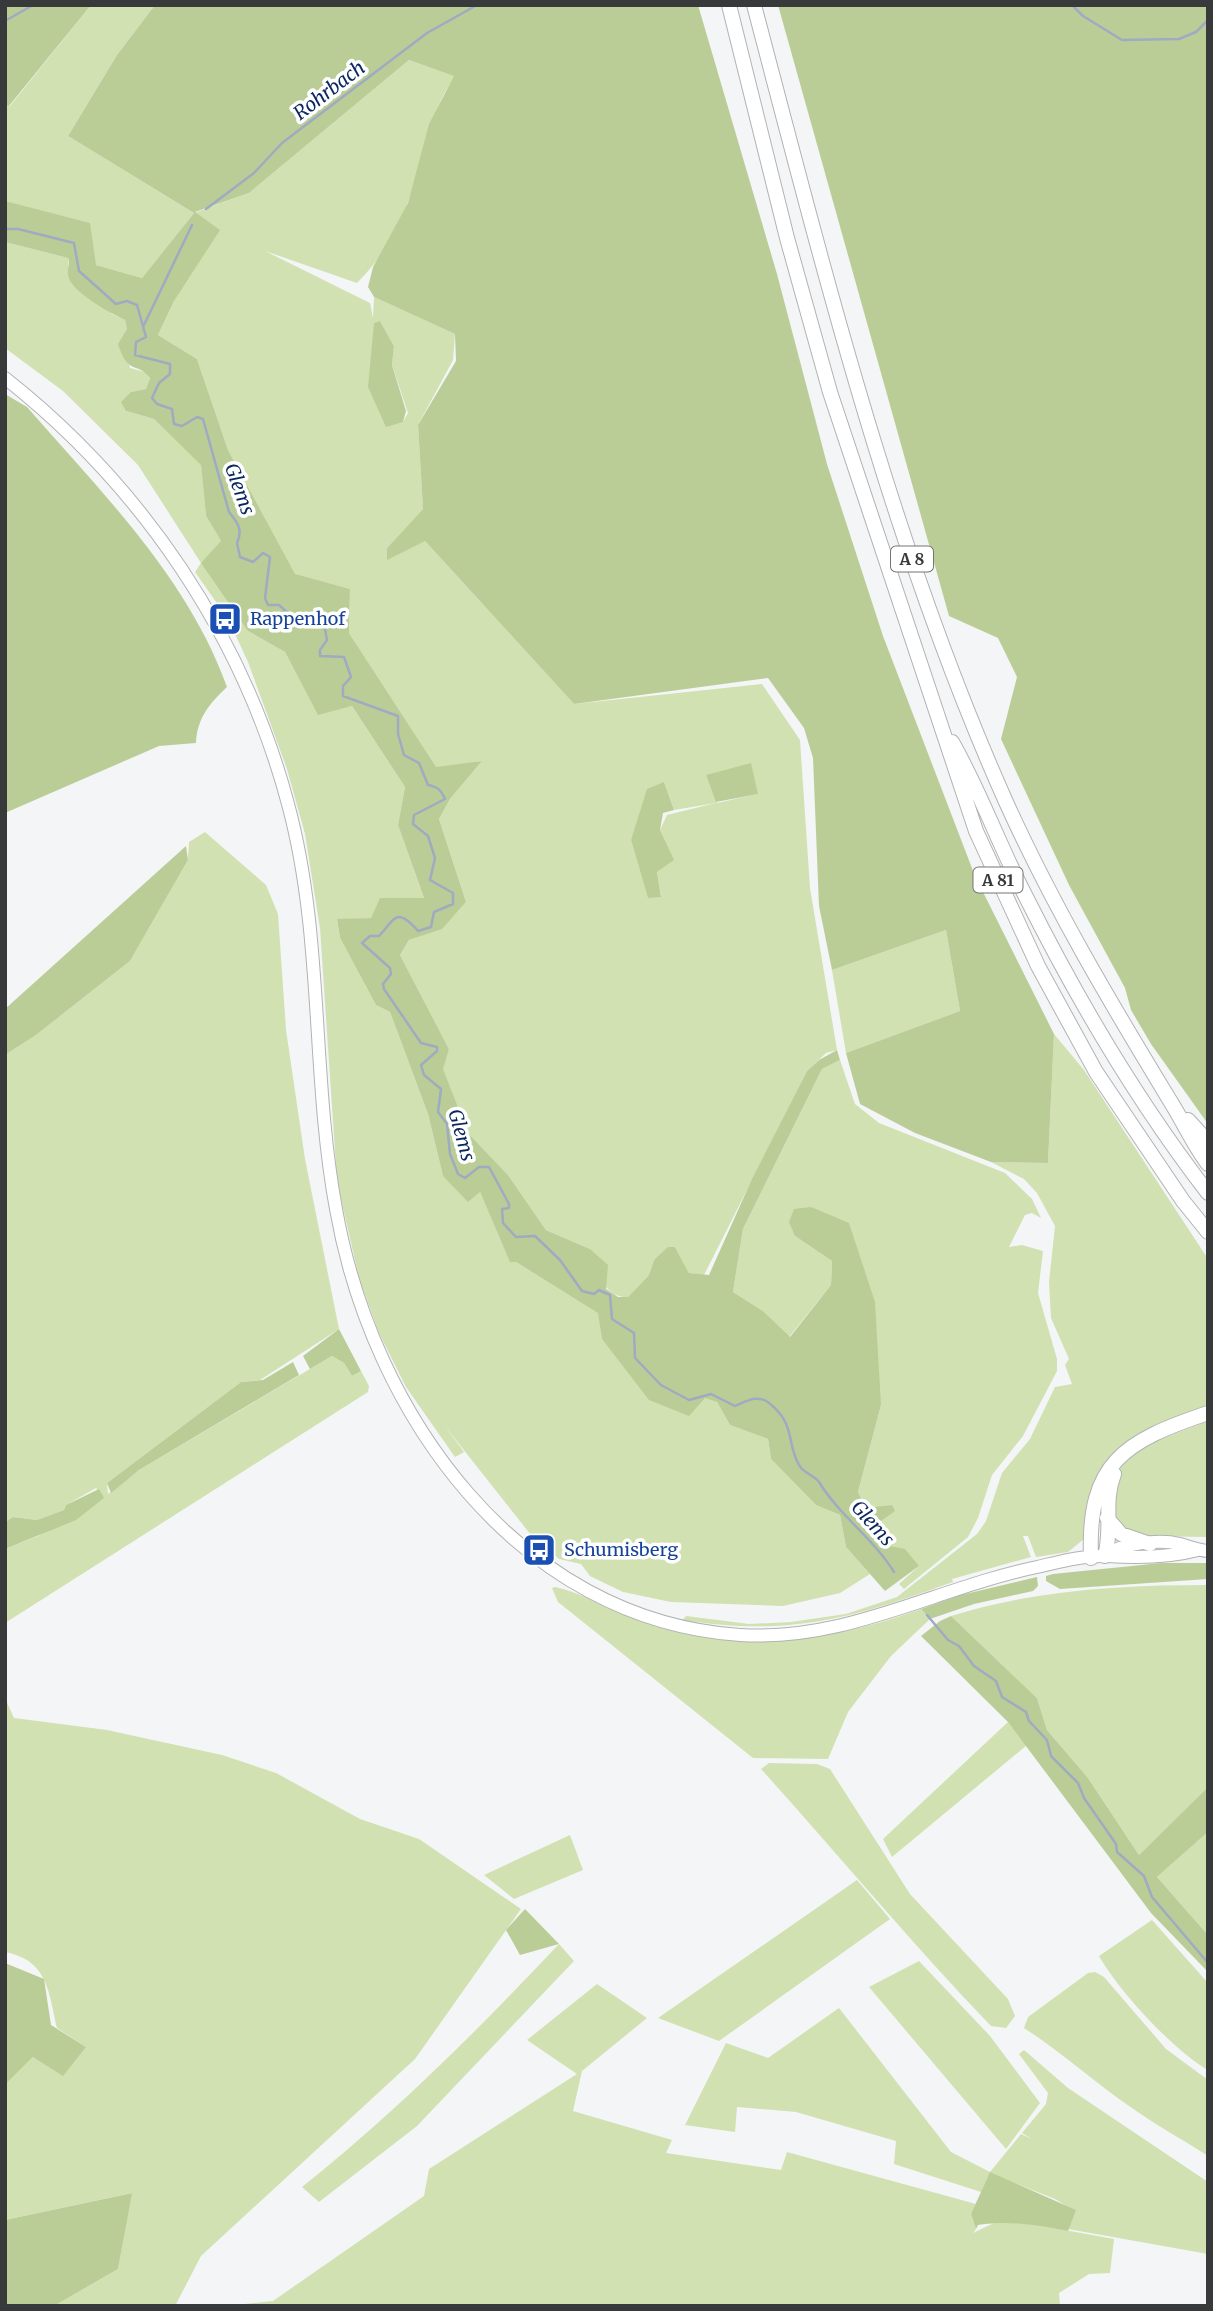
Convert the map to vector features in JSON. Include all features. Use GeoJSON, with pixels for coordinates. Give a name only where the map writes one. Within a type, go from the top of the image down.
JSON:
{"type":"FeatureCollection","features":[{"type":"Feature","properties":{"kind":"highway","name":"A 8"},"geometry":{"type":"LineString","coordinates":[[729,5],[769,155],[787,238],[830,392],[892,586],[944,729],[964,762],[1014,874],[1070,981],[1145,1105],[1208,1194]]}},
{"type":"Feature","properties":{"kind":"highway","name":"A 8"},"geometry":{"type":"LineString","coordinates":[[754,5],[801,183],[892,498],[965,705],[1006,801],[1060,913],[1112,1009],[1208,1164]]}},
{"type":"Feature","properties":{"kind":"highway","name":"A 81"},"geometry":{"type":"LineString","coordinates":[[944,729],[952,766],[976,831],[1038,966],[1096,1072],[1183,1201],[1208,1232]]}},
{"type":"Feature","properties":{"kind":"highway"},"geometry":{"type":"LineString","coordinates":[[1168,1098],[1208,1142]]}},
{"type":"Feature","properties":{"kind":"highway"},"geometry":{"type":"LineString","coordinates":[[1183,1201],[1208,1245]]}},
{"type":"Feature","properties":{"kind":"highway"},"geometry":{"type":"LineString","coordinates":[[1098,1557],[1095,1499],[1104,1476],[1153,1432],[1208,1413]]}},
{"type":"Feature","properties":{"kind":"highway"},"geometry":{"type":"LineString","coordinates":[[1098,1557],[1108,1538],[1107,1494],[1120,1460]]}},
{"type":"Feature","properties":{"kind":"highway"},"geometry":{"type":"LineString","coordinates":[[1107,1518],[1126,1537],[1150,1544]]}},
{"type":"Feature","properties":{"kind":"main road"},"geometry":{"type":"LineString","coordinates":[[5,378],[64,428],[144,516],[200,596],[245,681],[279,772],[306,885],[327,1140],[335,1205],[359,1299],[383,1358],[413,1415],[456,1476],[517,1543],[555,1573],[607,1602],[679,1626],[745,1635],[823,1630],[873,1619],[966,1586],[1062,1562],[1098,1557],[1180,1555],[1203,1551]]}},
{"type":"Feature","properties":{"kind":"main road"},"geometry":{"type":"LineString","coordinates":[[1098,1557],[1115,1547],[1150,1544],[1178,1544],[1203,1551]]}},
{"type":"Feature","properties":{"kind":"green space"},"geometry":{"type":"Polygon","coordinates":[[[5,5],[91,5],[9,106],[5,104],[5,5]]]}},
{"type":"Feature","properties":{"kind":"green space"},"geometry":{"type":"Polygon","coordinates":[[[91,5],[155,5],[117,55],[68,136],[194,213],[142,278],[96,265],[5,201],[5,104],[10,106],[91,5]]]}},
{"type":"Feature","properties":{"kind":"green space"},"geometry":{"type":"Polygon","coordinates":[[[155,5],[698,5],[777,274],[827,464],[883,636],[975,876],[1054,1034],[1048,1163],[991,1162],[915,1133],[860,1104],[846,1053],[960,1011],[946,930],[832,970],[819,906],[813,758],[804,728],[768,678],[574,704],[425,541],[387,560],[387,548],[423,509],[418,425],[456,361],[455,334],[374,297],[368,287],[373,267],[408,203],[429,124],[454,76],[409,60],[249,193],[195,212],[220,230],[174,301],[158,335],[197,359],[228,450],[295,574],[350,589],[349,633],[436,767],[482,761],[450,799],[439,819],[466,902],[442,929],[409,940],[400,955],[449,1049],[443,1069],[468,1133],[508,1175],[546,1230],[590,1249],[608,1265],[606,1289],[618,1297],[628,1297],[649,1275],[654,1260],[668,1247],[675,1247],[689,1273],[709,1275],[752,1179],[807,1071],[819,1060],[837,1050],[840,1060],[822,1069],[743,1229],[733,1292],[763,1311],[790,1337],[831,1285],[832,1261],[795,1236],[789,1222],[794,1209],[811,1207],[849,1223],[875,1302],[881,1405],[858,1492],[865,1508],[892,1505],[895,1511],[881,1521],[885,1545],[905,1549],[919,1566],[885,1591],[846,1547],[840,1515],[816,1505],[771,1459],[768,1439],[730,1425],[717,1402],[705,1398],[689,1416],[649,1400],[602,1339],[598,1313],[516,1262],[510,1262],[480,1192],[468,1202],[443,1176],[428,1114],[390,1012],[376,1005],[340,938],[337,919],[371,918],[380,898],[424,898],[398,825],[405,787],[352,706],[318,715],[285,652],[248,631],[201,563],[221,541],[206,516],[201,465],[154,419],[126,411],[121,402],[131,392],[146,389],[150,378],[129,364],[122,354],[118,344],[127,329],[125,320],[92,301],[70,282],[68,258],[5,242],[5,201],[90,223],[96,265],[142,278],[194,213],[68,136],[117,55],[155,5]]]}},
{"type":"Feature","properties":{"kind":"green space"},"geometry":{"type":"Polygon","coordinates":[[[778,5],[1208,5],[1208,1124],[1151,1044],[1131,1010],[1125,988],[1069,885],[1001,739],[1017,677],[998,638],[949,616],[778,5]]]}},
{"type":"Feature","properties":{"kind":"green space"},"geometry":{"type":"Polygon","coordinates":[[[409,60],[455,76],[432,121],[399,224],[380,256],[357,283],[265,251],[370,303],[373,318],[374,297],[455,334],[453,360],[418,425],[423,509],[387,548],[425,541],[574,704],[762,684],[800,740],[810,888],[837,1050],[826,1053],[807,1071],[704,1275],[689,1273],[675,1247],[654,1260],[649,1275],[628,1297],[612,1293],[602,1281],[590,1249],[546,1230],[508,1175],[468,1133],[442,1069],[449,1049],[400,955],[409,940],[442,928],[466,902],[439,819],[450,799],[482,761],[436,768],[349,633],[350,589],[295,575],[228,450],[197,359],[158,335],[174,301],[194,213],[249,193],[409,60]],[[380,321],[403,422],[408,413],[392,365],[394,346],[380,321]],[[706,775],[717,803],[757,794],[706,775]],[[664,782],[639,820],[631,840],[648,897],[661,896],[657,872],[673,860],[660,830],[667,815],[716,803],[674,810],[664,782]]]}},
{"type":"Feature","properties":{"kind":"green space"},"geometry":{"type":"Polygon","coordinates":[[[5,242],[68,258],[68,275],[112,314],[125,320],[127,329],[124,336],[130,368],[145,372],[150,378],[146,389],[131,392],[126,411],[154,419],[201,464],[206,516],[221,541],[248,631],[285,652],[318,714],[352,706],[405,787],[398,825],[424,898],[381,898],[371,918],[337,920],[340,938],[376,1005],[390,1012],[428,1114],[443,1176],[480,1192],[510,1261],[516,1262],[599,1313],[602,1339],[622,1362],[717,1402],[730,1425],[768,1439],[771,1459],[816,1505],[840,1515],[846,1547],[870,1574],[840,1593],[783,1606],[671,1602],[623,1592],[590,1576],[581,1564],[559,1559],[531,1535],[444,1425],[464,1452],[455,1457],[406,1387],[379,1333],[359,1278],[337,1181],[320,928],[305,834],[287,769],[248,662],[228,619],[195,572],[201,563],[138,465],[63,391],[5,348],[5,242]]]}},
{"type":"Feature","properties":{"kind":"green space"},"geometry":{"type":"Polygon","coordinates":[[[380,321],[394,346],[392,365],[406,411],[403,422],[386,427],[368,387],[374,323],[380,321]]]}},
{"type":"Feature","properties":{"kind":"green space"},"geometry":{"type":"Polygon","coordinates":[[[5,394],[27,407],[140,538],[190,609],[227,687],[206,712],[199,726],[196,743],[159,746],[5,813],[5,394]]]}},
{"type":"Feature","properties":{"kind":"green space"},"geometry":{"type":"Polygon","coordinates":[[[751,763],[758,794],[716,802],[706,775],[751,763]]]}},
{"type":"Feature","properties":{"kind":"green space"},"geometry":{"type":"Polygon","coordinates":[[[664,782],[674,810],[663,813],[660,830],[674,860],[657,872],[661,897],[648,898],[631,840],[647,789],[664,782]]]}},
{"type":"Feature","properties":{"kind":"green space"},"geometry":{"type":"Polygon","coordinates":[[[205,832],[266,885],[278,914],[286,1030],[305,1159],[339,1329],[260,1380],[241,1382],[107,1483],[108,1494],[139,1470],[332,1356],[344,1363],[352,1376],[361,1371],[369,1386],[368,1392],[5,1623],[5,1549],[38,1536],[104,1498],[96,1488],[66,1505],[64,1510],[37,1520],[13,1517],[5,1522],[5,1055],[36,1035],[130,961],[188,860],[189,842],[205,832]]]}},
{"type":"Feature","properties":{"kind":"green space"},"geometry":{"type":"Polygon","coordinates":[[[186,846],[188,860],[130,961],[36,1035],[5,1055],[5,1009],[186,846]]]}},
{"type":"Feature","properties":{"kind":"green space"},"geometry":{"type":"Polygon","coordinates":[[[946,930],[960,1011],[846,1053],[832,970],[946,930]]]}},
{"type":"Feature","properties":{"kind":"green space"},"geometry":{"type":"Polygon","coordinates":[[[1054,1034],[1084,1070],[1208,1259],[1208,1406],[1142,1433],[1113,1455],[1093,1485],[1084,1539],[1068,1552],[1036,1557],[1028,1536],[1023,1536],[1031,1557],[952,1579],[953,1582],[884,1606],[821,1621],[756,1626],[683,1620],[686,1616],[749,1624],[791,1622],[846,1614],[897,1597],[977,1534],[986,1521],[1002,1473],[1030,1439],[1055,1387],[1072,1384],[1065,1365],[1069,1359],[1051,1318],[1049,1282],[1055,1226],[1037,1193],[1024,1179],[991,1162],[1048,1163],[1054,1034]]]}},
{"type":"Feature","properties":{"kind":"green space"},"geometry":{"type":"Polygon","coordinates":[[[840,1060],[855,1104],[879,1123],[1005,1173],[1032,1199],[1041,1218],[1032,1213],[1025,1215],[1009,1247],[1022,1245],[1043,1251],[1038,1293],[1057,1359],[1057,1371],[1023,1436],[992,1475],[978,1518],[968,1537],[904,1589],[899,1584],[919,1566],[885,1545],[881,1521],[864,1508],[858,1492],[881,1405],[849,1223],[795,1236],[832,1261],[831,1285],[789,1337],[763,1311],[733,1292],[743,1229],[822,1069],[840,1060]]]}},
{"type":"Feature","properties":{"kind":"green space"},"geometry":{"type":"Polygon","coordinates":[[[339,1329],[361,1371],[352,1376],[344,1363],[332,1356],[310,1369],[303,1356],[339,1329]]]}},
{"type":"Feature","properties":{"kind":"green space"},"geometry":{"type":"Polygon","coordinates":[[[293,1362],[299,1375],[139,1470],[111,1493],[107,1483],[241,1382],[263,1380],[293,1362]]]}},
{"type":"Feature","properties":{"kind":"green space"},"geometry":{"type":"Polygon","coordinates":[[[1208,1421],[1208,1537],[1132,1536],[1112,1516],[1118,1472],[1140,1447],[1208,1421]]]}},
{"type":"Feature","properties":{"kind":"green space"},"geometry":{"type":"Polygon","coordinates":[[[99,1489],[104,1498],[76,1520],[5,1549],[5,1522],[13,1517],[37,1520],[64,1510],[66,1505],[99,1489]]]}},
{"type":"Feature","properties":{"kind":"green space"},"geometry":{"type":"Polygon","coordinates":[[[1161,1563],[1208,1563],[1208,1579],[1060,1589],[1046,1581],[1046,1576],[1053,1574],[1161,1563]]]}},
{"type":"Feature","properties":{"kind":"green space"},"geometry":{"type":"Polygon","coordinates":[[[1037,1577],[1038,1586],[1033,1591],[974,1604],[930,1619],[921,1609],[961,1595],[1037,1577]]]}},
{"type":"Feature","properties":{"kind":"green space"},"geometry":{"type":"Polygon","coordinates":[[[1208,1585],[1208,1787],[1139,1855],[1088,1778],[1047,1730],[1037,1698],[951,1616],[1014,1600],[1078,1591],[1208,1585]]]}},
{"type":"Feature","properties":{"kind":"green space"},"geometry":{"type":"Polygon","coordinates":[[[552,1588],[639,1620],[710,1637],[746,1640],[816,1636],[886,1621],[921,1609],[930,1619],[891,1656],[848,1712],[828,1759],[753,1758],[558,1602],[552,1588]]]}},
{"type":"Feature","properties":{"kind":"green space"},"geometry":{"type":"Polygon","coordinates":[[[951,1616],[1037,1698],[1047,1730],[1088,1778],[1139,1855],[1208,1787],[1208,1832],[1157,1877],[1208,1935],[1208,1972],[1151,1913],[1008,1722],[921,1636],[951,1616]]]}},
{"type":"Feature","properties":{"kind":"green space"},"geometry":{"type":"Polygon","coordinates":[[[5,1698],[14,1718],[107,1730],[222,1755],[276,1773],[360,1819],[419,1839],[521,1909],[415,2059],[201,2256],[175,2306],[54,2306],[118,2269],[131,2193],[5,2220],[5,2085],[33,2057],[86,2047],[57,2028],[48,1991],[38,1970],[19,1956],[5,1952],[5,1698]]]}},
{"type":"Feature","properties":{"kind":"green space"},"geometry":{"type":"Polygon","coordinates":[[[1008,1722],[1027,1745],[892,1857],[883,1839],[1008,1722]]]}},
{"type":"Feature","properties":{"kind":"green space"},"geometry":{"type":"Polygon","coordinates":[[[769,1763],[817,1764],[830,1769],[910,1894],[1008,1999],[1015,2016],[1006,2028],[991,2026],[903,1931],[761,1769],[769,1763]]]}},
{"type":"Feature","properties":{"kind":"green space"},"geometry":{"type":"Polygon","coordinates":[[[1208,1832],[1208,1935],[1157,1877],[1208,1832]]]}},
{"type":"Feature","properties":{"kind":"green space"},"geometry":{"type":"Polygon","coordinates":[[[570,1835],[583,1870],[514,1899],[484,1875],[570,1835]]]}},
{"type":"Feature","properties":{"kind":"green space"},"geometry":{"type":"Polygon","coordinates":[[[857,1880],[890,1919],[719,2041],[658,2018],[857,1880]]]}},
{"type":"Feature","properties":{"kind":"green space"},"geometry":{"type":"Polygon","coordinates":[[[525,1909],[559,1944],[520,1955],[506,1930],[525,1909]]]}},
{"type":"Feature","properties":{"kind":"green space"},"geometry":{"type":"Polygon","coordinates":[[[1152,1920],[1208,1983],[1208,2070],[1179,2049],[1148,2019],[1099,1956],[1152,1920]]]}},
{"type":"Feature","properties":{"kind":"green space"},"geometry":{"type":"Polygon","coordinates":[[[559,1944],[574,1961],[417,2126],[319,2202],[302,2187],[370,2130],[435,2070],[559,1944]]]}},
{"type":"Feature","properties":{"kind":"green space"},"geometry":{"type":"Polygon","coordinates":[[[919,1961],[990,2036],[1040,2103],[1006,2149],[869,1987],[919,1961]]]}},
{"type":"Feature","properties":{"kind":"green space"},"geometry":{"type":"Polygon","coordinates":[[[5,1963],[44,1979],[51,2025],[86,2047],[63,2076],[33,2057],[5,2085],[5,1963]]]}},
{"type":"Feature","properties":{"kind":"green space"},"geometry":{"type":"Polygon","coordinates":[[[1095,1972],[1104,1977],[1166,2049],[1208,2080],[1208,2156],[1139,2113],[1024,2028],[1028,2017],[1088,1973],[1095,1972]]]}},
{"type":"Feature","properties":{"kind":"green space"},"geometry":{"type":"Polygon","coordinates":[[[597,1984],[647,2018],[582,2071],[573,2111],[672,2140],[666,2153],[781,2170],[787,2152],[976,2204],[971,2214],[976,2229],[973,2233],[996,2222],[1026,2223],[1114,2239],[1110,2273],[1089,2274],[1059,2293],[1060,2306],[225,2306],[273,2301],[424,2196],[429,2169],[577,2074],[527,2040],[597,1984]]]}},
{"type":"Feature","properties":{"kind":"green space"},"geometry":{"type":"Polygon","coordinates":[[[839,2008],[951,2152],[990,2172],[1021,2134],[1032,2139],[1022,2133],[1046,2104],[1048,2093],[1019,2054],[1024,2050],[1068,2088],[1208,2182],[1208,2254],[1068,2229],[1075,2211],[1055,2199],[990,2173],[981,2192],[894,2164],[896,2141],[796,2112],[737,2107],[735,2132],[685,2125],[726,2043],[768,2058],[839,2008]]]}},
{"type":"Feature","properties":{"kind":"green space"},"geometry":{"type":"Polygon","coordinates":[[[990,2172],[1076,2210],[1068,2231],[1012,2223],[978,2225],[976,2229],[971,2214],[990,2172]]]}},
{"type":"Feature","properties":{"kind":"green space"},"geometry":{"type":"Polygon","coordinates":[[[132,2193],[118,2269],[54,2306],[5,2306],[5,2220],[132,2193]]]}},
{"type":"Feature","properties":{"kind":"waterway"},"geometry":{"type":"LineString","coordinates":[[5,21],[33,5]]}},
{"type":"Feature","properties":{"kind":"waterway","name":"Rohrbach"},"geometry":{"type":"LineString","coordinates":[[206,209],[254,173],[282,143],[427,33],[477,5]]}},
{"type":"Feature","properties":{"kind":"waterway"},"geometry":{"type":"LineString","coordinates":[[1072,5],[1083,16],[1122,40],[1179,39],[1196,32],[1208,20]]}},
{"type":"Feature","properties":{"kind":"waterway","name":"Rohrbach"},"geometry":{"type":"LineString","coordinates":[[144,325],[192,225]]}},
{"type":"Feature","properties":{"kind":"waterway","name":"Glems"},"geometry":{"type":"LineString","coordinates":[[5,229],[18,229],[74,243],[79,271],[116,304],[127,301],[137,305],[146,337],[136,342],[135,355],[170,364],[170,374],[159,383],[152,398],[157,404],[172,409],[174,424],[182,426],[197,417],[203,419],[229,512],[239,527],[237,543],[240,557],[253,562],[263,553],[270,557],[265,598],[268,605],[279,605],[302,626],[316,623],[325,629],[327,640],[320,650],[320,656],[344,657],[351,677],[343,686],[343,696],[398,716],[398,734],[404,755],[419,763],[428,785],[437,788],[444,796],[445,799],[414,815],[413,824],[428,836],[435,858],[430,880],[453,893],[453,904],[434,912],[431,927],[418,931],[400,917],[393,920],[379,936],[370,936],[362,943],[390,968],[391,974],[383,984],[384,989],[421,1043],[437,1047],[437,1051],[421,1065],[424,1075],[441,1089],[438,1112],[447,1124],[450,1154],[458,1174],[465,1178],[479,1167],[489,1167],[509,1204],[509,1208],[502,1209],[503,1223],[516,1237],[535,1236],[560,1260],[582,1291],[594,1294],[599,1290],[610,1295],[612,1319],[634,1333],[635,1358],[661,1385],[689,1400],[711,1394],[735,1406],[752,1399],[761,1399],[778,1411],[787,1426],[795,1457],[801,1468],[817,1480],[894,1572]]}},
{"type":"Feature","properties":{"kind":"waterway","name":"Glems"},"geometry":{"type":"LineString","coordinates":[[927,1615],[948,1640],[959,1646],[974,1666],[996,1681],[1002,1697],[1026,1712],[1029,1721],[1047,1740],[1051,1756],[1078,1783],[1084,1798],[1116,1844],[1117,1852],[1144,1876],[1152,1897],[1208,1963]]}},
{"type":"Feature","properties":{"kind":"place","name":"Rappenhof"},"geometry":{"type":"Point","coordinates":[225,619]}},
{"type":"Feature","properties":{"kind":"place","name":"Schumisberg"},"geometry":{"type":"Point","coordinates":[539,1550]}}]}
